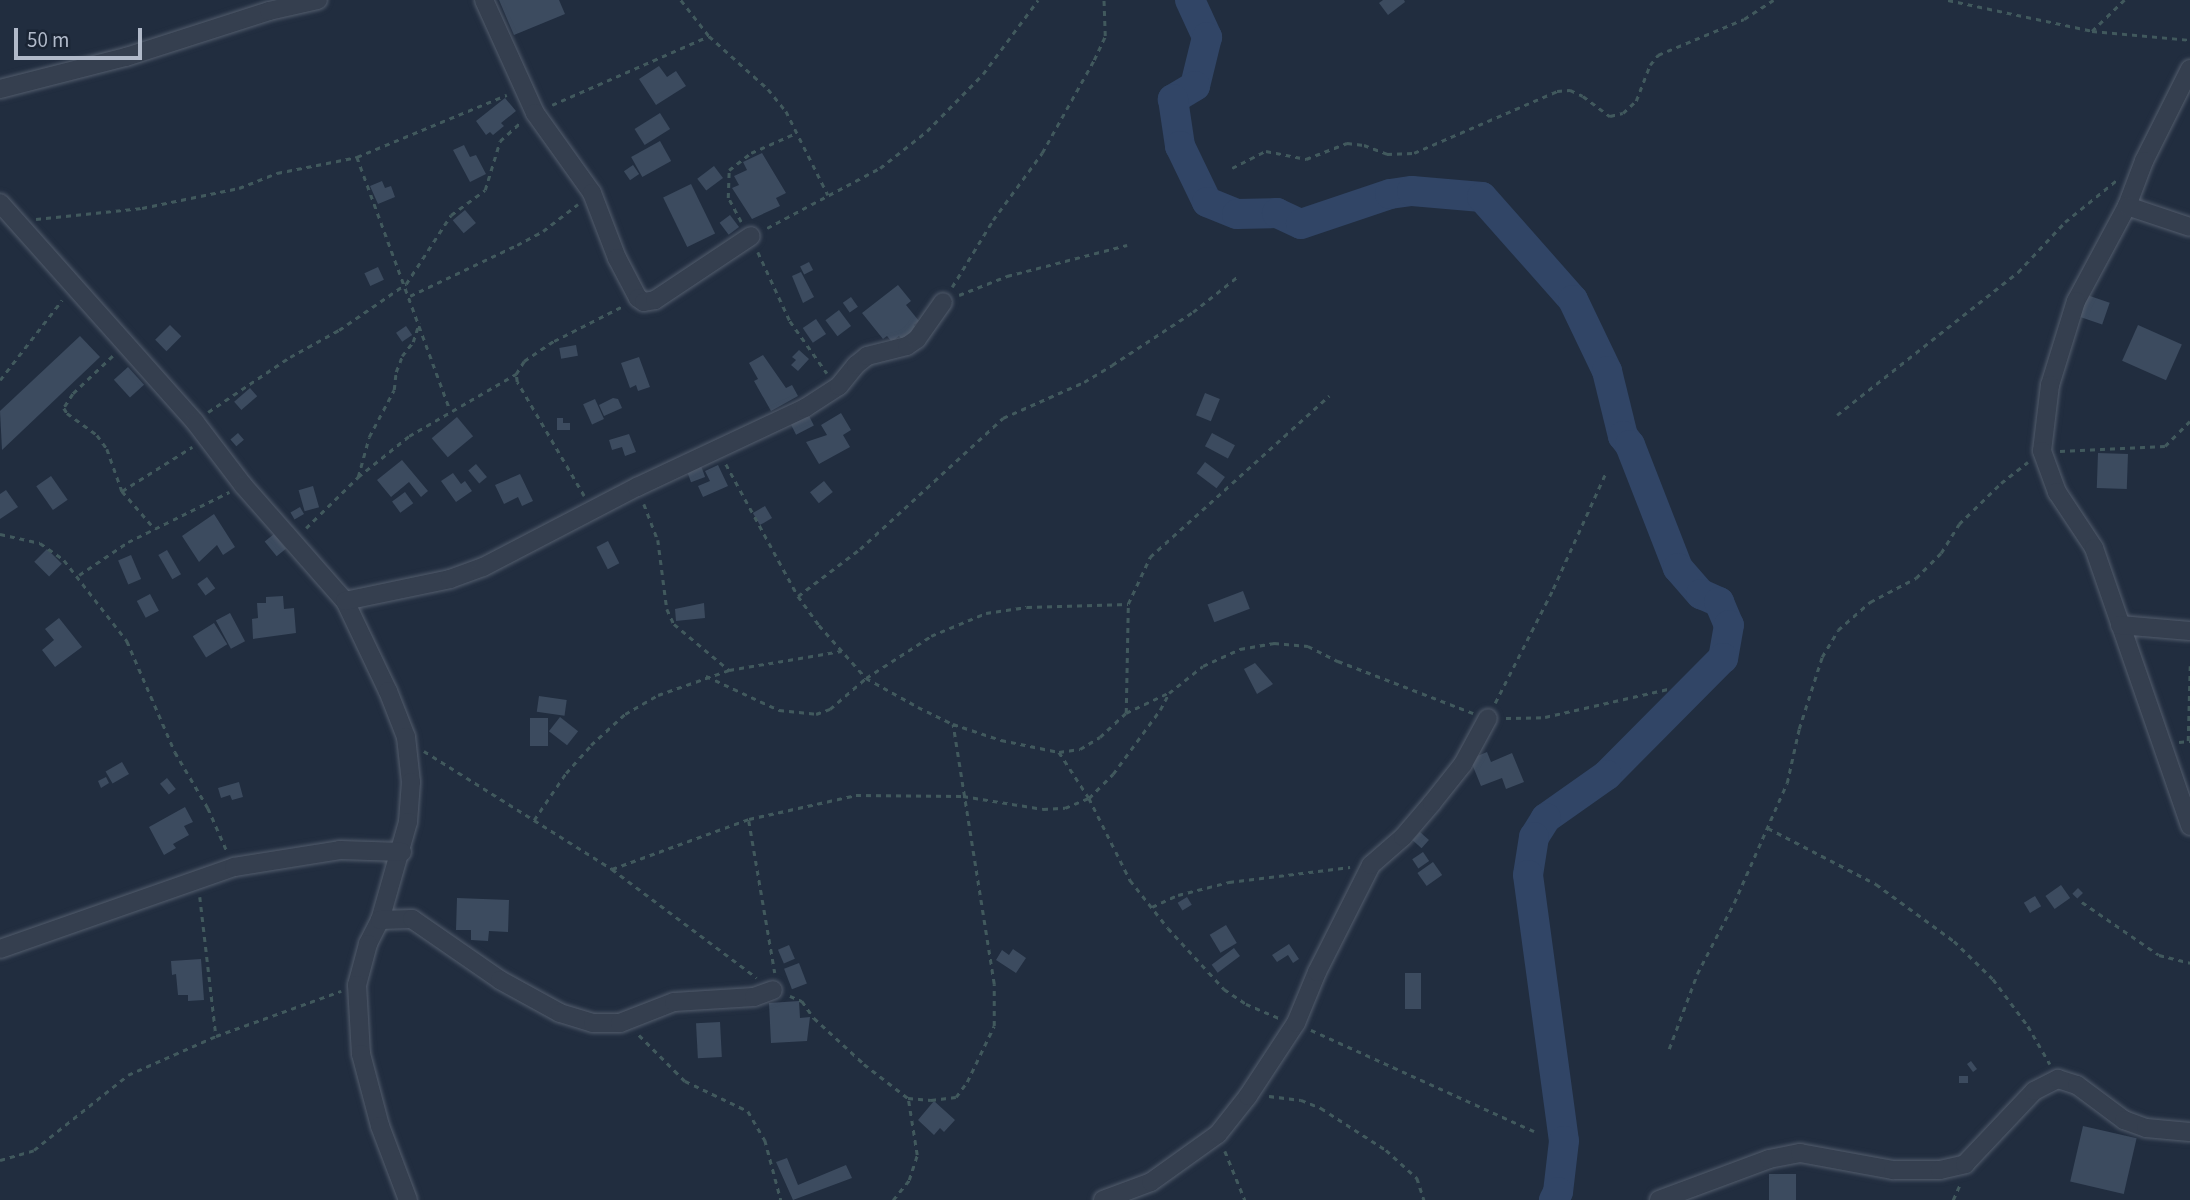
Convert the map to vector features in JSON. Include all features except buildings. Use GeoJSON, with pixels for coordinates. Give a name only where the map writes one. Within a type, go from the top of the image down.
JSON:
{"type":"FeatureCollection","features":[{"type":"Feature","properties":{"kind":"street"},"geometry":{"type":"LineString","coordinates":[[0,89],[126,57],[269,11],[318,0]]}},
{"type":"Feature","properties":{"kind":"street"},"geometry":{"type":"LineString","coordinates":[[484,0],[535,113],[592,193],[617,258],[638,298],[644,302],[655,300],[751,236]]}},
{"type":"Feature","properties":{"kind":"street"},"geometry":{"type":"LineString","coordinates":[[2190,69],[2144,161],[2127,206],[2076,301],[2050,385],[2042,451],[2057,492],[2094,548],[2190,826]]}},
{"type":"Feature","properties":{"kind":"street"},"geometry":{"type":"LineString","coordinates":[[0,204],[195,422],[243,485],[345,601],[406,737],[411,782],[408,822],[402,852],[380,920],[368,944],[357,985],[361,1054],[380,1126],[408,1200]]}},
{"type":"Feature","properties":{"kind":"street"},"geometry":{"type":"LineString","coordinates":[[2127,206],[2190,227]]}},
{"type":"Feature","properties":{"kind":"street"},"geometry":{"type":"LineString","coordinates":[[345,601],[450,579],[472,571],[592,512],[637,486],[805,408],[839,386],[867,356],[907,346],[917,339],[943,302]]}},
{"type":"Feature","properties":{"kind":"street"},"geometry":{"type":"LineString","coordinates":[[2120,625],[2190,631]]}},
{"type":"Feature","properties":{"kind":"street"},"geometry":{"type":"LineString","coordinates":[[1104,1200],[1151,1182],[1219,1134],[1248,1096],[1296,1023],[1317,972],[1371,865],[1403,837],[1432,803],[1463,764],[1488,718]]}},
{"type":"Feature","properties":{"kind":"street"},"geometry":{"type":"LineString","coordinates":[[0,949],[234,867],[340,850],[402,852]]}},
{"type":"Feature","properties":{"kind":"street"},"geometry":{"type":"LineString","coordinates":[[380,920],[412,919],[500,980],[560,1013],[593,1023],[620,1023],[674,1002],[754,997],[773,990]]}},
{"type":"Feature","properties":{"kind":"street"},"geometry":{"type":"LineString","coordinates":[[1659,1200],[1769,1159],[1800,1153],[1893,1170],[1940,1170],[1965,1164],[2034,1091],[2058,1079],[2077,1085],[2124,1120],[2146,1128],[2190,1132]]}},
{"type":"Feature","properties":{"kind":"path"},"geometry":{"type":"LineString","coordinates":[[681,0],[709,36],[768,89],[786,111],[828,195]]}},
{"type":"Feature","properties":{"kind":"path"},"geometry":{"type":"LineString","coordinates":[[751,236],[880,168],[927,131],[983,74],[1038,0]]}},
{"type":"Feature","properties":{"kind":"path"},"geometry":{"type":"LineString","coordinates":[[943,302],[993,220],[1042,153],[1094,61],[1105,36],[1104,0]]}},
{"type":"Feature","properties":{"kind":"path"},"geometry":{"type":"LineString","coordinates":[[1232,168],[1266,152],[1306,159],[1347,143],[1364,145],[1387,154],[1414,153],[1557,91],[1570,90],[1583,96],[1610,116],[1623,113],[1636,101],[1650,65],[1658,55],[1744,19],[1773,0]]}},
{"type":"Feature","properties":{"kind":"path"},"geometry":{"type":"LineString","coordinates":[[1948,0],[2092,31],[2190,40]]}},
{"type":"Feature","properties":{"kind":"path"},"geometry":{"type":"LineString","coordinates":[[2092,31],[2124,0]]}},
{"type":"Feature","properties":{"kind":"path"},"geometry":{"type":"LineString","coordinates":[[195,422],[290,357],[340,330],[406,284],[451,215],[485,190],[500,141],[517,124],[535,113],[709,36]]}},
{"type":"Feature","properties":{"kind":"path"},"geometry":{"type":"LineString","coordinates":[[15,220],[142,208],[239,188],[277,173],[357,157],[522,88]]}},
{"type":"Feature","properties":{"kind":"path"},"geometry":{"type":"LineString","coordinates":[[796,133],[744,157],[729,170],[728,198],[751,236],[790,321],[812,356],[839,386]]}},
{"type":"Feature","properties":{"kind":"path"},"geometry":{"type":"LineString","coordinates":[[357,157],[383,235],[406,284],[450,410]]}},
{"type":"Feature","properties":{"kind":"path"},"geometry":{"type":"LineString","coordinates":[[1837,415],[2018,272],[2074,214],[2103,189],[2144,161]]}},
{"type":"Feature","properties":{"kind":"path"},"geometry":{"type":"LineString","coordinates":[[410,296],[534,236],[592,193]]}},
{"type":"Feature","properties":{"kind":"path"},"geometry":{"type":"LineString","coordinates":[[943,302],[1007,276],[1127,245]]}},
{"type":"Feature","properties":{"kind":"path"},"geometry":{"type":"LineString","coordinates":[[798,596],[860,549],[1003,418],[1103,371],[1154,339],[1237,277]]}},
{"type":"Feature","properties":{"kind":"path"},"geometry":{"type":"LineString","coordinates":[[0,380],[73,285]]}},
{"type":"Feature","properties":{"kind":"path"},"geometry":{"type":"LineString","coordinates":[[292,541],[358,477],[409,436],[516,374],[524,360],[554,341],[638,298]]}},
{"type":"Feature","properties":{"kind":"path"},"geometry":{"type":"LineString","coordinates":[[358,477],[369,437],[394,390],[396,372],[402,356],[413,342],[419,322]]}},
{"type":"Feature","properties":{"kind":"path"},"geometry":{"type":"LineString","coordinates":[[125,344],[73,394],[64,408],[97,435],[107,449],[122,491],[155,529]]}},
{"type":"Feature","properties":{"kind":"path"},"geometry":{"type":"LineString","coordinates":[[516,374],[517,382],[556,444],[592,512]]}},
{"type":"Feature","properties":{"kind":"path"},"geometry":{"type":"LineString","coordinates":[[1126,713],[1128,604],[1150,557],[1329,396]]}},
{"type":"Feature","properties":{"kind":"path"},"geometry":{"type":"LineString","coordinates":[[1669,1049],[1697,974],[1787,783],[1799,729],[1822,657],[1838,630],[1870,601],[1916,578],[1941,553],[1959,524],[2001,483],[2042,451],[2165,446],[2190,421]]}},
{"type":"Feature","properties":{"kind":"path"},"geometry":{"type":"LineString","coordinates":[[122,491],[207,437]]}},
{"type":"Feature","properties":{"kind":"path"},"geometry":{"type":"LineString","coordinates":[[718,449],[798,596],[866,678],[953,724],[1001,740],[1059,752],[1080,749],[1100,737],[1126,713],[1169,693],[1203,666],[1240,649],[1274,643],[1308,646],[1430,698],[1488,718],[1545,716],[1668,689]]}},
{"type":"Feature","properties":{"kind":"path"},"geometry":{"type":"LineString","coordinates":[[1488,718],[1553,589],[1606,472]]}},
{"type":"Feature","properties":{"kind":"path"},"geometry":{"type":"LineString","coordinates":[[79,575],[128,542],[243,485]]}},
{"type":"Feature","properties":{"kind":"path"},"geometry":{"type":"LineString","coordinates":[[637,486],[658,540],[667,609],[674,624],[729,670]]}},
{"type":"Feature","properties":{"kind":"path"},"geometry":{"type":"LineString","coordinates":[[0,534],[50,549],[79,575],[127,641],[175,752],[208,808],[234,867]]}},
{"type":"Feature","properties":{"kind":"path"},"geometry":{"type":"LineString","coordinates":[[706,677],[779,710],[816,714],[830,709],[866,678],[931,636],[986,612],[1027,607],[1128,604]]}},
{"type":"Feature","properties":{"kind":"path"},"geometry":{"type":"LineString","coordinates":[[534,820],[566,773],[625,714],[658,695],[729,670],[841,651]]}},
{"type":"Feature","properties":{"kind":"path"},"geometry":{"type":"LineString","coordinates":[[2188,741],[2190,666]]}},
{"type":"Feature","properties":{"kind":"path"},"geometry":{"type":"LineString","coordinates":[[612,869],[749,819],[856,795],[963,796],[1043,809],[1065,808],[1089,798],[1136,744],[1169,693]]}},
{"type":"Feature","properties":{"kind":"path"},"geometry":{"type":"LineString","coordinates":[[406,737],[433,758],[612,869],[773,990],[802,1001],[834,1036],[908,1098],[931,1100],[956,1097],[979,1060],[994,1026],[995,984],[953,724]]}},
{"type":"Feature","properties":{"kind":"path"},"geometry":{"type":"LineString","coordinates":[[1059,752],[1089,798],[1130,880],[1190,954],[1224,989],[1267,1015],[1296,1023],[1534,1131]]}},
{"type":"Feature","properties":{"kind":"path"},"geometry":{"type":"LineString","coordinates":[[749,819],[773,962],[773,990]]}},
{"type":"Feature","properties":{"kind":"path"},"geometry":{"type":"LineString","coordinates":[[1768,828],[1875,884],[1954,940],[1993,979],[2028,1026],[2058,1079]]}},
{"type":"Feature","properties":{"kind":"path"},"geometry":{"type":"LineString","coordinates":[[1152,907],[1178,895],[1229,882],[1371,865]]}},
{"type":"Feature","properties":{"kind":"path"},"geometry":{"type":"LineString","coordinates":[[198,880],[216,1036]]}},
{"type":"Feature","properties":{"kind":"path"},"geometry":{"type":"LineString","coordinates":[[2082,902],[2159,956],[2190,963]]}},
{"type":"Feature","properties":{"kind":"path"},"geometry":{"type":"LineString","coordinates":[[0,1160],[34,1150],[128,1075],[216,1036],[357,985]]}},
{"type":"Feature","properties":{"kind":"path"},"geometry":{"type":"LineString","coordinates":[[620,1023],[647,1040],[685,1081],[748,1111],[765,1140],[780,1200]]}},
{"type":"Feature","properties":{"kind":"path"},"geometry":{"type":"LineString","coordinates":[[1248,1096],[1281,1096],[1321,1108],[1406,1167],[1417,1178],[1424,1200]]}},
{"type":"Feature","properties":{"kind":"path"},"geometry":{"type":"LineString","coordinates":[[893,1200],[909,1180],[917,1155],[908,1098]]}},
{"type":"Feature","properties":{"kind":"path"},"geometry":{"type":"LineString","coordinates":[[1219,1134],[1245,1200]]}},
{"type":"Feature","properties":{"kind":"waterway"},"geometry":{"type":"LineString","coordinates":[[1190,0],[1207,37],[1195,86],[1173,99],[1180,146],[1207,202],[1237,214],[1277,213],[1301,224],[1390,194],[1412,191],[1482,197],[1573,300],[1607,371],[1623,436],[1630,445],[1678,568],[1701,594],[1719,602],[1729,625],[1723,658],[1607,775],[1546,818],[1534,837],[1528,875],[1564,1141],[1558,1192],[1554,1200]]}}]}
